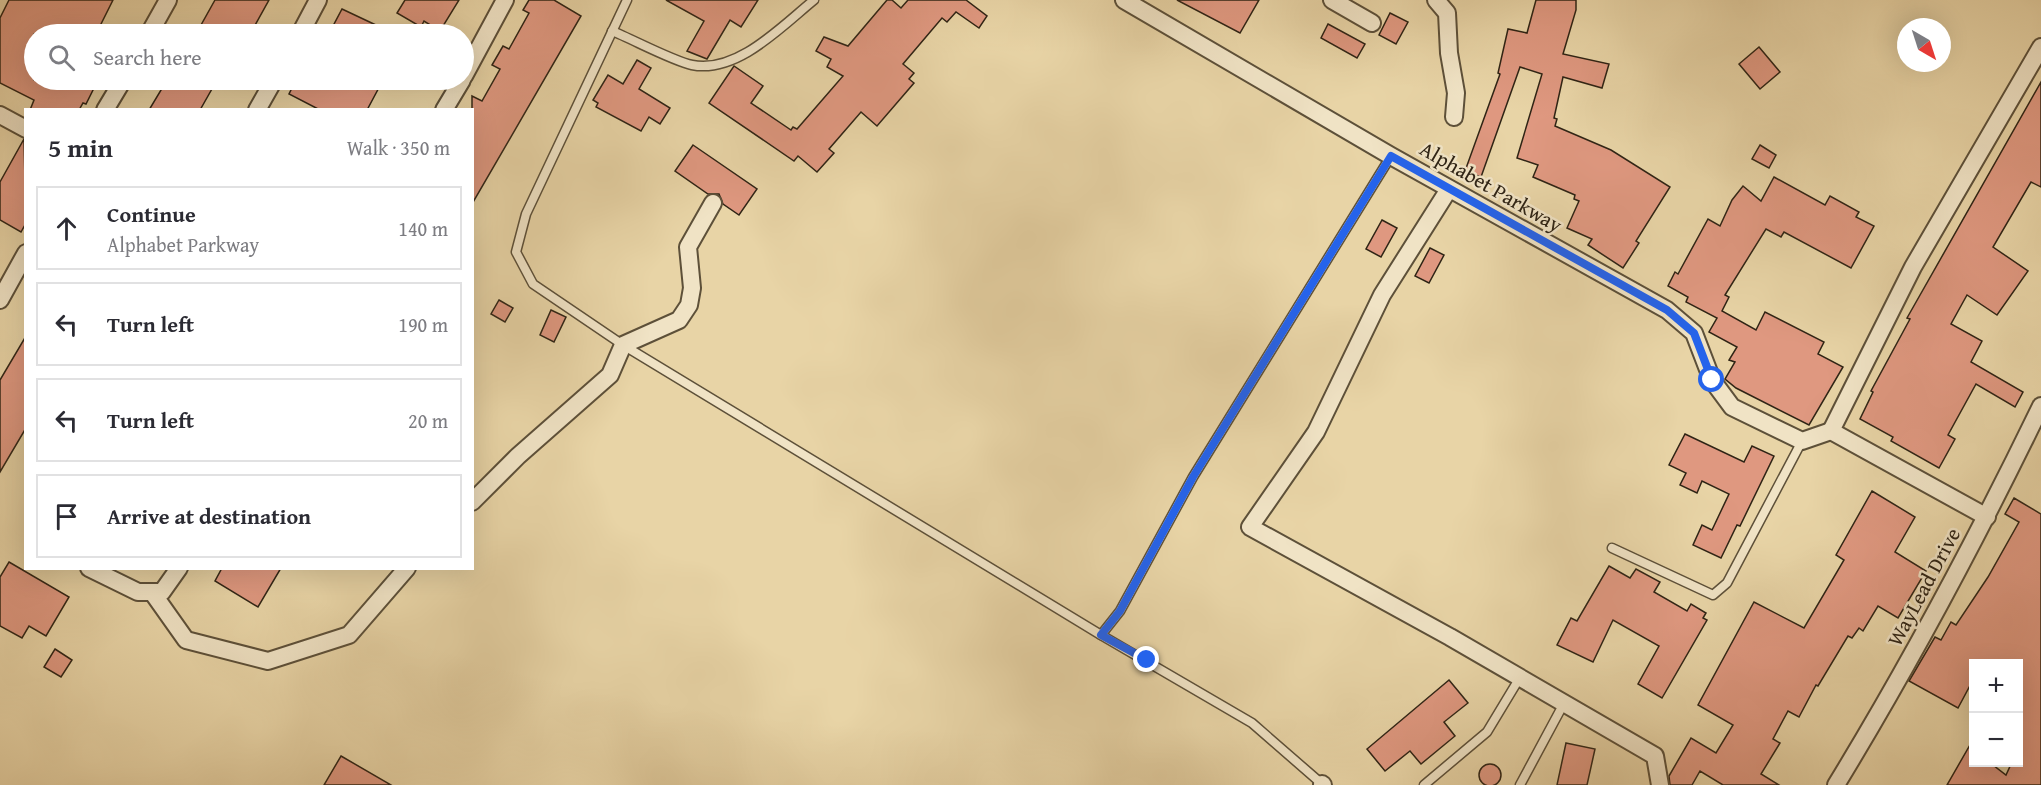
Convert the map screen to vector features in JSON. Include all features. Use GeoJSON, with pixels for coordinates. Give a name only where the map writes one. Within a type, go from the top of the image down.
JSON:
{"type":"FeatureCollection","features":[{"type":"Feature","properties":{"kind":"street"},"geometry":{"type":"LineString","coordinates":[[154,24],[168,0]]}},
{"type":"Feature","properties":{"kind":"street"},"geometry":{"type":"LineString","coordinates":[[305,24],[318,0]]}},
{"type":"Feature","properties":{"kind":"street"},"geometry":{"type":"LineString","coordinates":[[474,58],[506,0]]}},
{"type":"Feature","properties":{"kind":"street","name":"Alphabet Parkway"},"geometry":{"type":"LineString","coordinates":[[1124,0],[1391,156],[1667,310],[1694,333],[1712,380],[1732,407],[1802,441]]}},
{"type":"Feature","properties":{"kind":"street"},"geometry":{"type":"LineString","coordinates":[[1332,0],[1372,23]]}},
{"type":"Feature","properties":{"kind":"street"},"geometry":{"type":"LineString","coordinates":[[1436,0],[1447,13],[1449,53],[1456,93],[1454,117]]}},
{"type":"Feature","properties":{"kind":"street"},"geometry":{"type":"LineString","coordinates":[[1802,441],[1831,431],[1913,267],[2041,47]]}},
{"type":"Feature","properties":{"kind":"street"},"geometry":{"type":"LineString","coordinates":[[106,108],[117,90]]}},
{"type":"Feature","properties":{"kind":"street"},"geometry":{"type":"LineString","coordinates":[[258,108],[268,90]]}},
{"type":"Feature","properties":{"kind":"street"},"geometry":{"type":"LineString","coordinates":[[445,108],[456,90]]}},
{"type":"Feature","properties":{"kind":"street"},"geometry":{"type":"LineString","coordinates":[[0,115],[24,128]]}},
{"type":"Feature","properties":{"kind":"street"},"geometry":{"type":"LineString","coordinates":[[1449,189],[1382,295],[1316,432],[1250,527],[1450,637],[1563,705],[1655,756],[1660,785]]}},
{"type":"Feature","properties":{"kind":"street"},"geometry":{"type":"LineString","coordinates":[[474,500],[518,456],[610,375],[623,345],[679,320],[689,305],[692,288],[688,247],[713,203]]}},
{"type":"Feature","properties":{"kind":"street"},"geometry":{"type":"LineString","coordinates":[[0,300],[24,257]]}},
{"type":"Feature","properties":{"kind":"street","name":"WayLead Drive"},"geometry":{"type":"LineString","coordinates":[[1836,785],[1892,693],[1987,517],[2041,406]]}},
{"type":"Feature","properties":{"kind":"street"},"geometry":{"type":"LineString","coordinates":[[1831,431],[1987,517]]}},
{"type":"Feature","properties":{"kind":"street"},"geometry":{"type":"LineString","coordinates":[[93,570],[138,592],[162,592],[178,570]]}},
{"type":"Feature","properties":{"kind":"street"},"geometry":{"type":"LineString","coordinates":[[152,592],[186,640],[268,661],[349,635],[405,570]]}},
{"type":"Feature","properties":{"kind":"lane"},"geometry":{"type":"LineString","coordinates":[[627,0],[526,214],[516,252],[532,284],[623,345],[1101,635],[1252,723],[1322,784]]}},
{"type":"Feature","properties":{"kind":"lane"},"geometry":{"type":"LineString","coordinates":[[612,31],[692,65],[725,63],[753,50],[814,0]]}},
{"type":"Feature","properties":{"kind":"lane"},"geometry":{"type":"LineString","coordinates":[[1101,635],[1120,611],[1193,477],[1391,156]]}},
{"type":"Feature","properties":{"kind":"lane"},"geometry":{"type":"LineString","coordinates":[[1612,548],[1713,595],[1727,583],[1802,441]]}},
{"type":"Feature","properties":{"kind":"lane"},"geometry":{"type":"LineString","coordinates":[[1424,785],[1487,732],[1520,679]]}},
{"type":"Feature","properties":{"kind":"lane"},"geometry":{"type":"LineString","coordinates":[[1521,785],[1563,705]]}},
{"type":"Feature","properties":{"kind":"building"},"geometry":{"type":"Polygon","coordinates":[[[9,0],[113,0],[101,24],[24,24],[24,90],[93,90],[86,104],[83,103],[80,108],[31,108],[34,100],[0,83],[0,18],[9,0]]]}},
{"type":"Feature","properties":{"kind":"building"},"geometry":{"type":"Polygon","coordinates":[[[215,0],[269,0],[256,24],[202,24],[215,0]]]}},
{"type":"Feature","properties":{"kind":"building"},"geometry":{"type":"Polygon","coordinates":[[[405,0],[459,0],[444,24],[429,24],[424,21],[422,24],[416,24],[397,13],[405,0]]]}},
{"type":"Feature","properties":{"kind":"building"},"geometry":{"type":"Polygon","coordinates":[[[529,0],[554,0],[581,16],[474,201],[472,96],[482,101],[500,69],[492,65],[503,46],[509,49],[529,13],[523,10],[529,0]]]}},
{"type":"Feature","properties":{"kind":"building"},"geometry":{"type":"Polygon","coordinates":[[[666,0],[758,0],[741,27],[730,20],[707,59],[687,51],[704,21],[666,0]]]}},
{"type":"Feature","properties":{"kind":"building"},"geometry":{"type":"Polygon","coordinates":[[[887,0],[892,0],[901,8],[908,0],[966,0],[987,16],[979,28],[956,12],[947,22],[942,18],[903,64],[914,73],[909,79],[914,83],[877,126],[861,112],[829,149],[834,153],[817,172],[798,156],[794,161],[709,103],[734,66],[763,86],[751,103],[791,130],[793,127],[797,129],[843,76],[827,67],[831,59],[816,51],[824,37],[848,46],[887,0]]]}},
{"type":"Feature","properties":{"kind":"building"},"geometry":{"type":"Polygon","coordinates":[[[1177,0],[1259,0],[1240,33],[1177,0]]]}},
{"type":"Feature","properties":{"kind":"building"},"geometry":{"type":"Polygon","coordinates":[[[1536,0],[1576,0],[1576,10],[1563,54],[1609,64],[1602,88],[1563,77],[1554,118],[1557,119],[1555,126],[1611,150],[1670,187],[1636,241],[1639,243],[1623,268],[1588,245],[1592,239],[1567,228],[1579,201],[1574,199],[1575,195],[1533,177],[1538,165],[1517,158],[1542,74],[1520,67],[1481,177],[1465,171],[1500,74],[1498,73],[1508,29],[1527,33],[1536,0]]]}},
{"type":"Feature","properties":{"kind":"building"},"geometry":{"type":"Polygon","coordinates":[[[342,9],[374,24],[334,24],[342,9]]]}},
{"type":"Feature","properties":{"kind":"building"},"geometry":{"type":"Polygon","coordinates":[[[1390,13],[1408,22],[1396,44],[1379,35],[1390,13]]]}},
{"type":"Feature","properties":{"kind":"building"},"geometry":{"type":"Polygon","coordinates":[[[1328,24],[1365,44],[1357,58],[1321,38],[1328,24]]]}},
{"type":"Feature","properties":{"kind":"building"},"geometry":{"type":"Polygon","coordinates":[[[1759,47],[1780,72],[1760,89],[1739,64],[1759,47]]]}},
{"type":"Feature","properties":{"kind":"building"},"geometry":{"type":"Polygon","coordinates":[[[637,60],[651,68],[639,89],[670,108],[660,124],[649,117],[641,131],[596,107],[598,103],[593,100],[608,75],[623,84],[637,60]]]}},
{"type":"Feature","properties":{"kind":"building"},"geometry":{"type":"Polygon","coordinates":[[[2041,82],[2041,187],[2031,182],[1993,247],[2028,271],[1997,315],[1967,295],[1951,324],[1982,341],[1971,362],[2023,392],[2015,407],[1976,384],[1948,435],[1955,439],[1939,468],[1891,441],[1893,437],[1860,419],[1873,392],[1871,391],[1910,319],[1907,318],[2041,82]]]}},
{"type":"Feature","properties":{"kind":"building"},"geometry":{"type":"Polygon","coordinates":[[[161,90],[211,90],[201,108],[150,108],[161,90]]]}},
{"type":"Feature","properties":{"kind":"building"},"geometry":{"type":"Polygon","coordinates":[[[291,90],[378,90],[368,108],[316,108],[289,94],[291,90]]]}},
{"type":"Feature","properties":{"kind":"building"},"geometry":{"type":"Polygon","coordinates":[[[24,139],[24,227],[21,232],[0,220],[0,182],[24,139]]]}},
{"type":"Feature","properties":{"kind":"building"},"geometry":{"type":"Polygon","coordinates":[[[693,145],[757,189],[739,215],[723,204],[719,194],[708,194],[675,171],[693,145]]]}},
{"type":"Feature","properties":{"kind":"building"},"geometry":{"type":"Polygon","coordinates":[[[1760,145],[1776,155],[1769,168],[1752,159],[1760,145]]]}},
{"type":"Feature","properties":{"kind":"building"},"geometry":{"type":"Polygon","coordinates":[[[1774,177],[1825,205],[1830,196],[1859,212],[1856,217],[1874,226],[1851,268],[1784,232],[1781,237],[1766,229],[1725,295],[1729,297],[1722,311],[1756,330],[1765,312],[1824,342],[1818,354],[1843,367],[1809,425],[1736,388],[1725,379],[1735,362],[1729,360],[1737,347],[1709,332],[1717,318],[1686,302],[1688,297],[1668,286],[1675,272],[1678,274],[1708,219],[1720,226],[1732,200],[1743,186],[1761,201],[1774,177]]]}},
{"type":"Feature","properties":{"kind":"building"},"geometry":{"type":"Polygon","coordinates":[[[1382,220],[1397,228],[1381,257],[1366,249],[1382,220]]]}},
{"type":"Feature","properties":{"kind":"building"},"geometry":{"type":"Polygon","coordinates":[[[1430,248],[1444,255],[1429,283],[1415,276],[1430,248]]]}},
{"type":"Feature","properties":{"kind":"building"},"geometry":{"type":"Polygon","coordinates":[[[499,300],[513,308],[505,322],[491,314],[499,300]]]}},
{"type":"Feature","properties":{"kind":"building"},"geometry":{"type":"Polygon","coordinates":[[[551,310],[566,317],[554,342],[540,335],[551,310]]]}},
{"type":"Feature","properties":{"kind":"building"},"geometry":{"type":"Polygon","coordinates":[[[24,339],[24,431],[0,472],[0,380],[24,339]]]}},
{"type":"Feature","properties":{"kind":"building"},"geometry":{"type":"Polygon","coordinates":[[[1685,434],[1744,462],[1752,446],[1774,456],[1740,526],[1737,525],[1721,558],[1693,545],[1702,525],[1712,530],[1729,494],[1702,481],[1697,493],[1680,485],[1686,473],[1669,465],[1685,434]]]}},
{"type":"Feature","properties":{"kind":"building"},"geometry":{"type":"Polygon","coordinates":[[[1872,491],[1915,517],[1895,552],[1926,571],[1898,618],[1878,606],[1863,631],[1859,628],[1852,638],[1848,636],[1818,686],[1816,685],[1799,717],[1788,711],[1773,739],[1780,743],[1761,774],[1779,785],[1723,785],[1700,771],[1692,785],[1670,785],[1669,776],[1691,738],[1716,753],[1733,725],[1698,705],[1754,602],[1804,628],[1844,560],[1836,555],[1872,491]]]}},
{"type":"Feature","properties":{"kind":"building"},"geometry":{"type":"Polygon","coordinates":[[[2014,498],[2041,514],[2041,785],[1947,785],[1969,747],[1969,767],[1996,767],[2006,775],[2010,767],[2023,767],[2023,659],[1969,659],[1969,687],[1958,708],[1909,681],[1935,637],[1941,640],[1951,622],[1956,625],[1988,577],[2019,522],[2005,514],[2014,498]]]}},
{"type":"Feature","properties":{"kind":"building"},"geometry":{"type":"Polygon","coordinates":[[[9,562],[69,597],[46,636],[29,626],[22,638],[0,626],[0,577],[9,562]]]}},
{"type":"Feature","properties":{"kind":"building"},"geometry":{"type":"Polygon","coordinates":[[[1609,566],[1630,578],[1636,569],[1660,582],[1654,592],[1687,611],[1691,604],[1706,613],[1703,618],[1707,620],[1662,698],[1638,684],[1659,646],[1613,620],[1593,662],[1557,645],[1571,618],[1577,621],[1609,566]]]}},
{"type":"Feature","properties":{"kind":"building"},"geometry":{"type":"Polygon","coordinates":[[[221,570],[280,570],[258,607],[215,581],[221,570]]]}},
{"type":"Feature","properties":{"kind":"building"},"geometry":{"type":"Polygon","coordinates":[[[55,649],[72,660],[61,677],[44,667],[55,649]]]}},
{"type":"Feature","properties":{"kind":"building"},"geometry":{"type":"Polygon","coordinates":[[[1449,680],[1468,703],[1444,722],[1455,736],[1421,764],[1410,751],[1385,771],[1367,749],[1449,680]]]}},
{"type":"Feature","properties":{"kind":"building"},"geometry":{"type":"Polygon","coordinates":[[[1566,743],[1595,749],[1587,785],[1557,785],[1566,743]]]}},
{"type":"Feature","properties":{"kind":"building"},"geometry":{"type":"Polygon","coordinates":[[[341,756],[391,785],[324,785],[341,756]]]}},
{"type":"Feature","properties":{"kind":"building"},"geometry":{"type":"Polygon","coordinates":[[[1490,764],[1498,767],[1501,775],[1498,783],[1490,786],[1482,783],[1479,775],[1482,767],[1490,764]]]}},
{"type":"Feature","properties":{"kind":"route"},"geometry":{"type":"LineString","coordinates":[[1147,660],[1101,635],[1120,611],[1193,477],[1391,156],[1667,310],[1694,333],[1704,352],[1712,380]]}}]}
